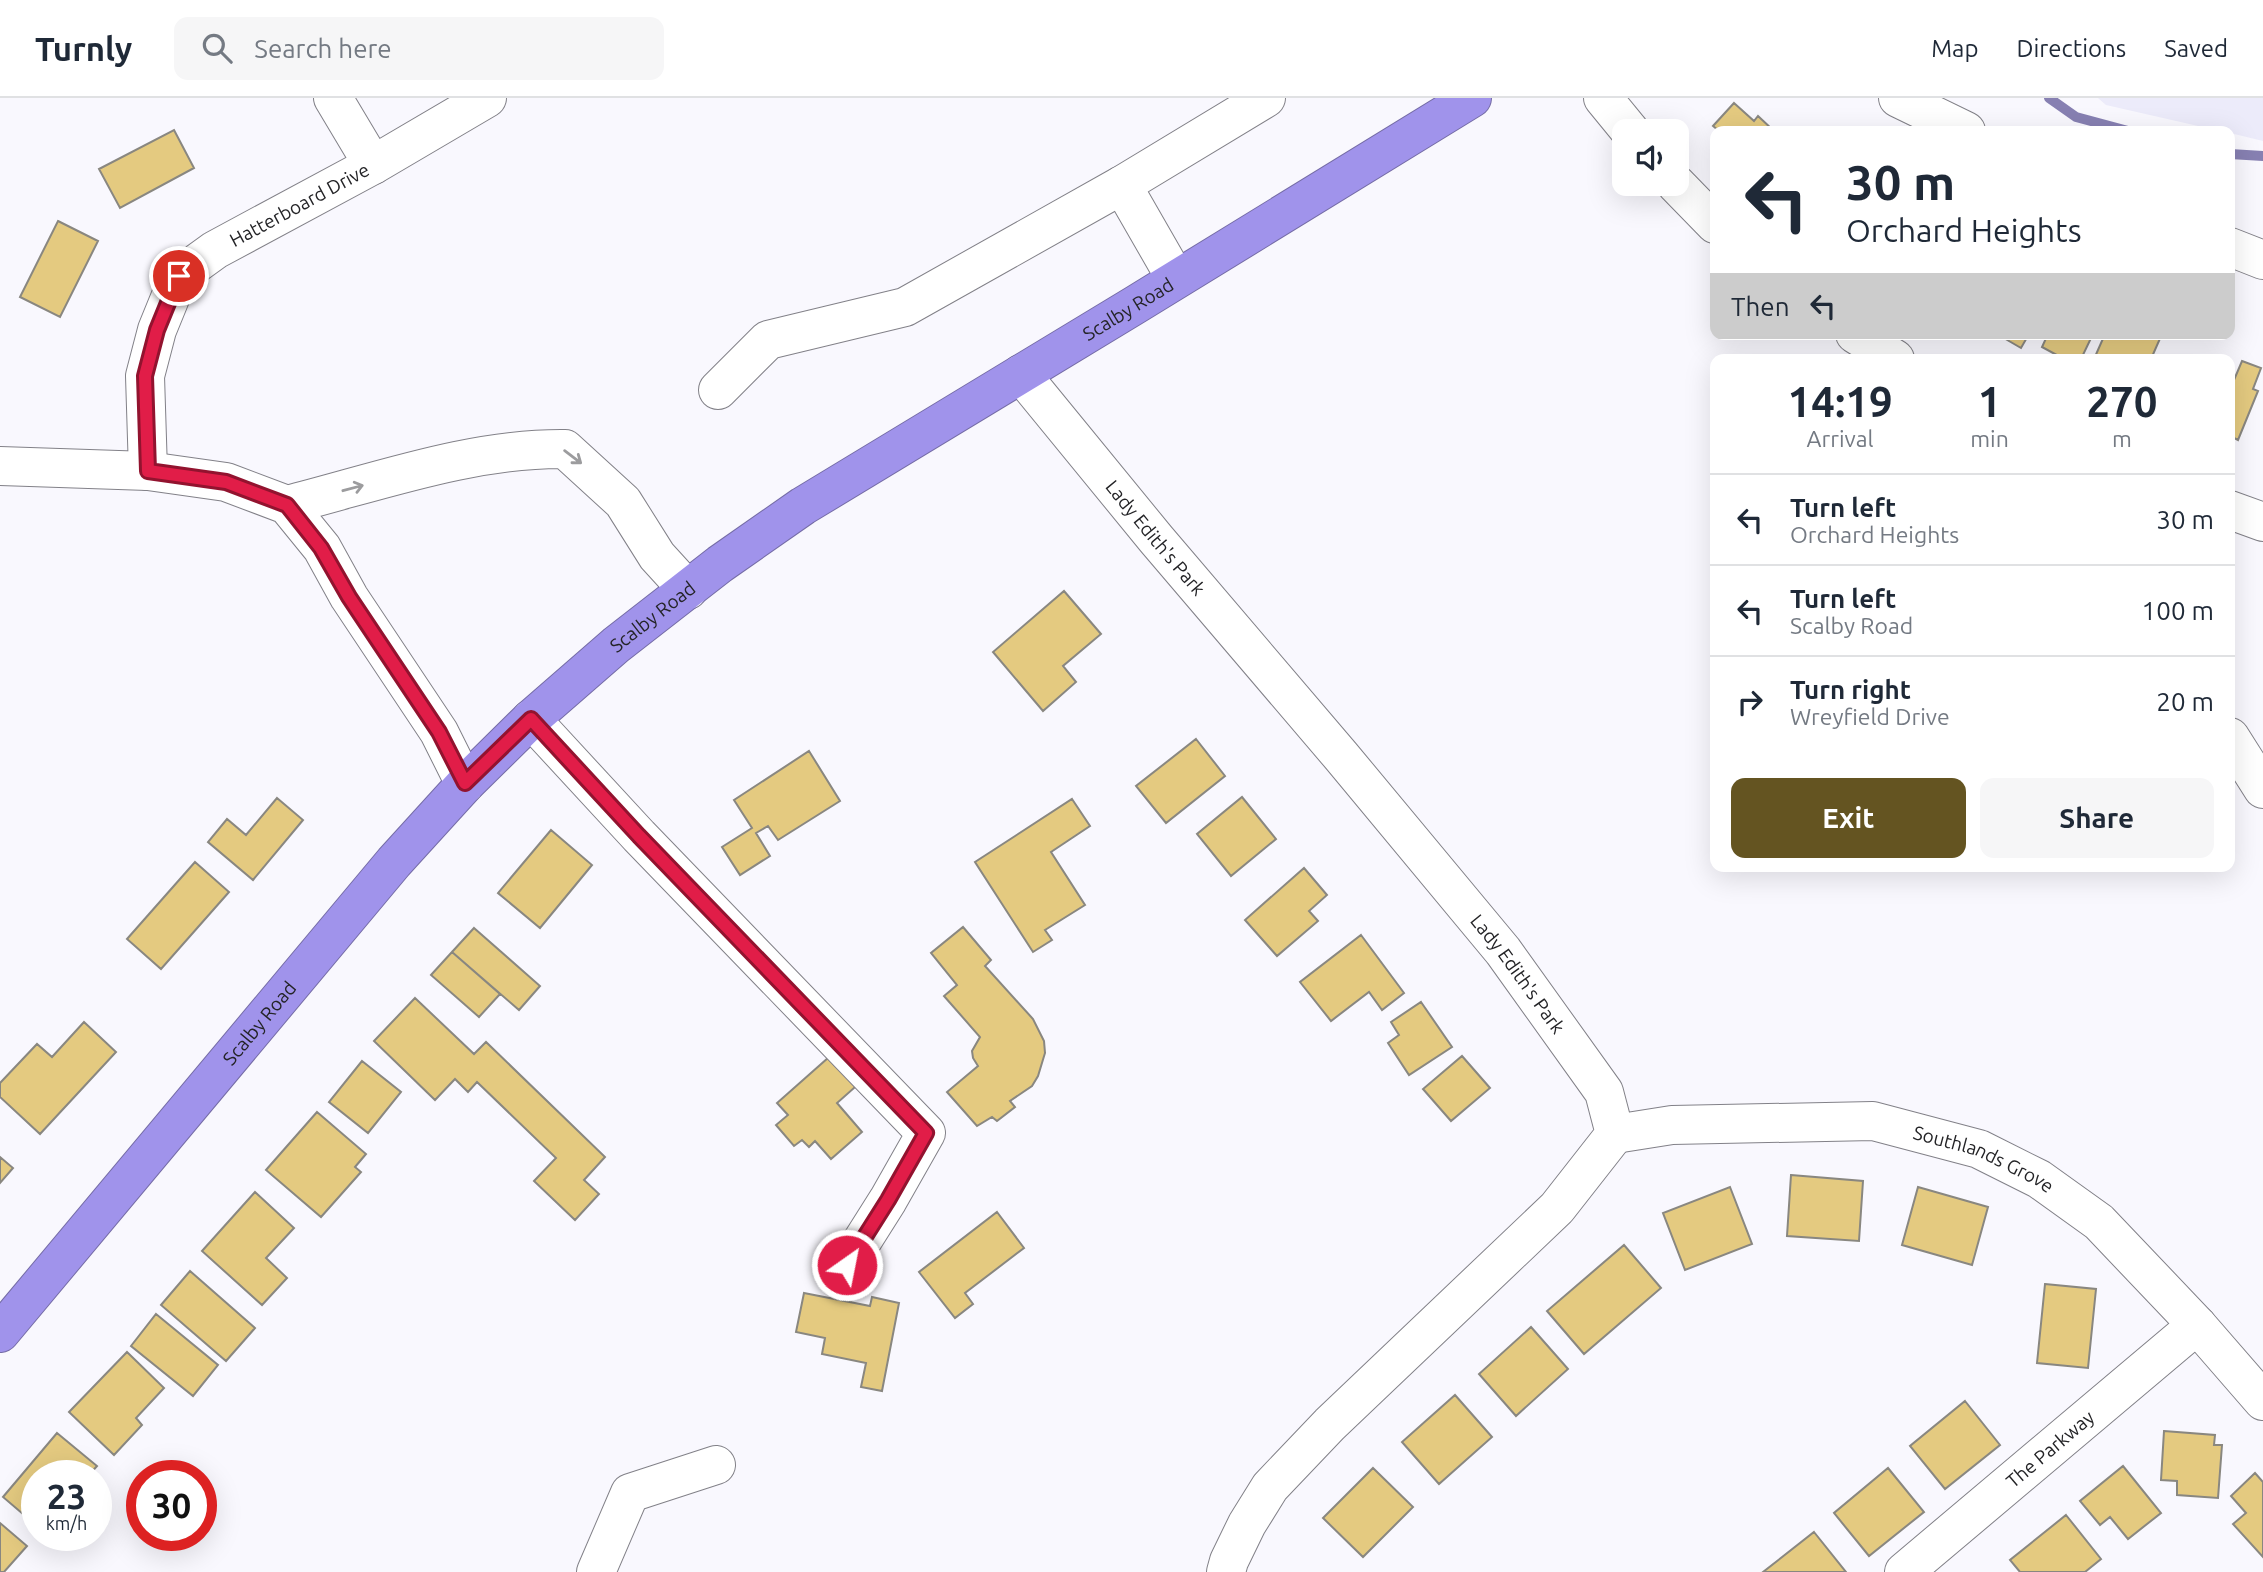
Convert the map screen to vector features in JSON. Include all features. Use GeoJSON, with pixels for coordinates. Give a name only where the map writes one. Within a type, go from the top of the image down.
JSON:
{"type":"FeatureCollection","features":[{"type":"Feature","properties":{"kind":"highway","name":"Scalby Road"},"geometry":{"type":"LineString","coordinates":[[0,1333],[394,862],[465,783],[531,719],[616,645],[803,506],[1472,98]]}},
{"type":"Feature","properties":{"kind":"street"},"geometry":{"type":"LineString","coordinates":[[334,98],[373,165]]}},
{"type":"Feature","properties":{"kind":"street","name":"Hatterboard Drive"},"geometry":{"type":"LineString","coordinates":[[148,471],[145,376],[157,330],[179,276],[215,250],[373,165],[487,98]]}},
{"type":"Feature","properties":{"kind":"street"},"geometry":{"type":"LineString","coordinates":[[718,390],[768,340],[905,307],[1122,185],[1266,98]]}},
{"type":"Feature","properties":{"kind":"street"},"geometry":{"type":"LineString","coordinates":[[1603,98],[1620,119]]}},
{"type":"Feature","properties":{"kind":"street"},"geometry":{"type":"LineString","coordinates":[[1898,98],[1956,126]]}},
{"type":"Feature","properties":{"kind":"street"},"geometry":{"type":"LineString","coordinates":[[1122,185],[1176,279]]}},
{"type":"Feature","properties":{"kind":"street"},"geometry":{"type":"LineString","coordinates":[[1688,196],[1710,219]]}},
{"type":"Feature","properties":{"kind":"street"},"geometry":{"type":"LineString","coordinates":[[2235,249],[2263,260]]}},
{"type":"Feature","properties":{"kind":"street"},"geometry":{"type":"LineString","coordinates":[[1865,340],[1887,354]]}},
{"type":"Feature","properties":{"kind":"street","name":"Lady Edith's Park"},"geometry":{"type":"LineString","coordinates":[[1021,374],[1156,539],[1503,951],[1604,1092],[1615,1134]]}},
{"type":"Feature","properties":{"kind":"street"},"geometry":{"type":"LineString","coordinates":[[287,505],[490,454],[530,449],[565,449],[623,502],[657,556],[688,590]]}},
{"type":"Feature","properties":{"kind":"street"},"geometry":{"type":"LineString","coordinates":[[0,466],[148,471],[226,482],[287,505],[321,548],[349,597],[439,732],[465,783]]}},
{"type":"Feature","properties":{"kind":"street"},"geometry":{"type":"LineString","coordinates":[[2235,512],[2263,522]]}},
{"type":"Feature","properties":{"kind":"street"},"geometry":{"type":"LineString","coordinates":[[531,719],[639,836],[926,1133],[847,1265]]}},
{"type":"Feature","properties":{"kind":"street"},"geometry":{"type":"LineString","coordinates":[[2235,745],[2263,789]]}},
{"type":"Feature","properties":{"kind":"street","name":"Southlands Grove"},"geometry":{"type":"LineString","coordinates":[[1615,1134],[1672,1125],[1873,1121],[1979,1149],[2039,1179],[2099,1222],[2197,1325],[2263,1401]]}},
{"type":"Feature","properties":{"kind":"street"},"geometry":{"type":"LineString","coordinates":[[1226,1572],[1247,1524],[1270,1488],[1330,1424],[1557,1208],[1615,1134]]}},
{"type":"Feature","properties":{"kind":"street","name":"The Parkway"},"geometry":{"type":"LineString","coordinates":[[1904,1572],[2197,1325]]}},
{"type":"Feature","properties":{"kind":"street"},"geometry":{"type":"LineString","coordinates":[[596,1572],[630,1493],[716,1465]]}},
{"type":"Feature","properties":{"kind":"shaded area"},"geometry":{"type":"Polygon","coordinates":[[[2098,98],[2263,98],[2263,141],[2235,134],[2235,126],[2198,126],[2106,105],[2098,98]]]}},
{"type":"Feature","properties":{"kind":"building"},"geometry":{"type":"Polygon","coordinates":[[[1734,103],[1754,121],[1758,116],[1769,126],[1713,126],[1734,103]]]}},
{"type":"Feature","properties":{"kind":"building"},"geometry":{"type":"Polygon","coordinates":[[[174,130],[194,168],[120,208],[99,169],[174,130]]]}},
{"type":"Feature","properties":{"kind":"building"},"geometry":{"type":"Polygon","coordinates":[[[58,221],[98,241],[60,317],[20,297],[58,221]]]}},
{"type":"Feature","properties":{"kind":"building"},"geometry":{"type":"Polygon","coordinates":[[[2007,340],[2026,340],[2021,348],[2007,340]]]}},
{"type":"Feature","properties":{"kind":"building"},"geometry":{"type":"Polygon","coordinates":[[[2045,340],[2090,340],[2083,354],[2055,354],[2042,347],[2045,340]]]}},
{"type":"Feature","properties":{"kind":"building"},"geometry":{"type":"Polygon","coordinates":[[[2102,340],[2159,340],[2153,354],[2096,354],[2102,340]]]}},
{"type":"Feature","properties":{"kind":"building"},"geometry":{"type":"Polygon","coordinates":[[[2242,361],[2261,368],[2253,389],[2258,391],[2238,440],[2235,438],[2235,378],[2242,361]]]}},
{"type":"Feature","properties":{"kind":"building"},"geometry":{"type":"Polygon","coordinates":[[[1064,591],[1101,634],[1063,666],[1076,682],[1043,711],[993,652],[1064,591]]]}},
{"type":"Feature","properties":{"kind":"building"},"geometry":{"type":"Polygon","coordinates":[[[1196,739],[1225,776],[1166,823],[1136,786],[1196,739]]]}},
{"type":"Feature","properties":{"kind":"building"},"geometry":{"type":"Polygon","coordinates":[[[809,751],[840,801],[778,840],[768,826],[756,833],[770,856],[740,875],[722,847],[752,828],[734,800],[809,751]]]}},
{"type":"Feature","properties":{"kind":"building"},"geometry":{"type":"Polygon","coordinates":[[[1242,797],[1276,839],[1231,876],[1197,834],[1242,797]]]}},
{"type":"Feature","properties":{"kind":"building"},"geometry":{"type":"Polygon","coordinates":[[[277,798],[303,820],[253,880],[208,842],[227,819],[246,835],[277,798]]]}},
{"type":"Feature","properties":{"kind":"building"},"geometry":{"type":"Polygon","coordinates":[[[1072,799],[1090,826],[1051,852],[1085,905],[1045,930],[1052,940],[1033,952],[975,862],[1072,799]]]}},
{"type":"Feature","properties":{"kind":"building"},"geometry":{"type":"Polygon","coordinates":[[[551,830],[592,865],[540,928],[498,893],[551,830]]]}},
{"type":"Feature","properties":{"kind":"building"},"geometry":{"type":"Polygon","coordinates":[[[195,862],[229,892],[161,969],[127,939],[195,862]]]}},
{"type":"Feature","properties":{"kind":"building"},"geometry":{"type":"Polygon","coordinates":[[[1304,868],[1327,895],[1309,911],[1318,921],[1277,956],[1245,920],[1304,868]]]}},
{"type":"Feature","properties":{"kind":"building"},"geometry":{"type":"Polygon","coordinates":[[[963,927],[991,960],[985,966],[1033,1019],[1044,1041],[1045,1053],[1032,1086],[1010,1101],[1015,1107],[997,1121],[992,1117],[977,1126],[947,1092],[978,1066],[972,1051],[980,1037],[944,996],[957,985],[931,953],[963,927]]]}},
{"type":"Feature","properties":{"kind":"building"},"geometry":{"type":"Polygon","coordinates":[[[474,928],[540,986],[519,1010],[452,952],[474,928]]]}},
{"type":"Feature","properties":{"kind":"building"},"geometry":{"type":"Polygon","coordinates":[[[1361,935],[1404,993],[1382,1010],[1369,992],[1331,1021],[1300,982],[1361,935]]]}},
{"type":"Feature","properties":{"kind":"building"},"geometry":{"type":"Polygon","coordinates":[[[452,952],[500,994],[479,1017],[431,975],[452,952]]]}},
{"type":"Feature","properties":{"kind":"building"},"geometry":{"type":"Polygon","coordinates":[[[415,998],[474,1054],[486,1042],[605,1157],[584,1180],[599,1194],[575,1220],[534,1181],[556,1158],[477,1082],[468,1092],[455,1079],[435,1100],[374,1041],[415,998]]]}},
{"type":"Feature","properties":{"kind":"building"},"geometry":{"type":"Polygon","coordinates":[[[1421,1002],[1452,1047],[1409,1075],[1388,1043],[1399,1035],[1391,1022],[1421,1002]]]}},
{"type":"Feature","properties":{"kind":"building"},"geometry":{"type":"Polygon","coordinates":[[[84,1022],[116,1052],[40,1134],[0,1097],[0,1083],[37,1044],[52,1057],[84,1022]]]}},
{"type":"Feature","properties":{"kind":"building"},"geometry":{"type":"Polygon","coordinates":[[[837,1050],[863,1080],[837,1103],[862,1132],[831,1159],[815,1141],[809,1147],[802,1140],[794,1146],[776,1125],[788,1115],[777,1103],[837,1050]]]}},
{"type":"Feature","properties":{"kind":"building"},"geometry":{"type":"Polygon","coordinates":[[[1462,1056],[1490,1088],[1451,1121],[1423,1089],[1462,1056]]]}},
{"type":"Feature","properties":{"kind":"building"},"geometry":{"type":"Polygon","coordinates":[[[362,1061],[401,1092],[368,1133],[329,1102],[362,1061]]]}},
{"type":"Feature","properties":{"kind":"building"},"geometry":{"type":"Polygon","coordinates":[[[317,1112],[366,1154],[355,1167],[361,1172],[321,1217],[266,1170],[317,1112]]]}},
{"type":"Feature","properties":{"kind":"building"},"geometry":{"type":"Polygon","coordinates":[[[0,1157],[13,1168],[0,1183],[0,1157]]]}},
{"type":"Feature","properties":{"kind":"building"},"geometry":{"type":"Polygon","coordinates":[[[1791,1175],[1863,1181],[1859,1241],[1787,1236],[1791,1175]]]}},
{"type":"Feature","properties":{"kind":"building"},"geometry":{"type":"Polygon","coordinates":[[[1730,1187],[1752,1244],[1685,1270],[1663,1213],[1730,1187]]]}},
{"type":"Feature","properties":{"kind":"building"},"geometry":{"type":"Polygon","coordinates":[[[1918,1187],[1988,1207],[1972,1265],[1902,1245],[1918,1187]]]}},
{"type":"Feature","properties":{"kind":"building"},"geometry":{"type":"Polygon","coordinates":[[[255,1192],[294,1228],[266,1258],[287,1278],[262,1305],[202,1251],[255,1192]]]}},
{"type":"Feature","properties":{"kind":"building"},"geometry":{"type":"Polygon","coordinates":[[[997,1212],[1024,1248],[965,1293],[973,1304],[955,1318],[919,1272],[997,1212]]]}},
{"type":"Feature","properties":{"kind":"building"},"geometry":{"type":"Polygon","coordinates":[[[1624,1245],[1661,1288],[1584,1354],[1547,1311],[1624,1245]]]}},
{"type":"Feature","properties":{"kind":"building"},"geometry":{"type":"Polygon","coordinates":[[[190,1271],[255,1328],[226,1361],[161,1305],[190,1271]]]}},
{"type":"Feature","properties":{"kind":"building"},"geometry":{"type":"Polygon","coordinates":[[[2045,1284],[2096,1289],[2088,1368],[2037,1363],[2045,1284]]]}},
{"type":"Feature","properties":{"kind":"building"},"geometry":{"type":"Polygon","coordinates":[[[804,1293],[870,1306],[872,1297],[899,1303],[882,1391],[861,1387],[866,1363],[822,1354],[825,1338],[796,1332],[804,1293]]]}},
{"type":"Feature","properties":{"kind":"building"},"geometry":{"type":"Polygon","coordinates":[[[156,1314],[218,1365],[193,1396],[131,1346],[156,1314]]]}},
{"type":"Feature","properties":{"kind":"building"},"geometry":{"type":"Polygon","coordinates":[[[1531,1327],[1568,1369],[1516,1416],[1479,1374],[1531,1327]]]}},
{"type":"Feature","properties":{"kind":"building"},"geometry":{"type":"Polygon","coordinates":[[[127,1352],[164,1388],[136,1418],[142,1425],[114,1455],[69,1412],[127,1352]]]}},
{"type":"Feature","properties":{"kind":"building"},"geometry":{"type":"Polygon","coordinates":[[[1455,1395],[1492,1437],[1439,1484],[1402,1442],[1455,1395]]]}},
{"type":"Feature","properties":{"kind":"building"},"geometry":{"type":"Polygon","coordinates":[[[1965,1401],[2000,1445],[1945,1489],[1910,1446],[1965,1401]]]}},
{"type":"Feature","properties":{"kind":"building"},"geometry":{"type":"Polygon","coordinates":[[[2164,1431],[2215,1435],[2214,1445],[2222,1445],[2218,1498],[2177,1495],[2177,1481],[2161,1480],[2164,1431]]]}},
{"type":"Feature","properties":{"kind":"building"},"geometry":{"type":"Polygon","coordinates":[[[57,1433],[90,1460],[34,1460],[57,1433]]]}},
{"type":"Feature","properties":{"kind":"building"},"geometry":{"type":"Polygon","coordinates":[[[2123,1466],[2161,1513],[2128,1539],[2110,1517],[2100,1525],[2080,1501],[2123,1466]]]}},
{"type":"Feature","properties":{"kind":"building"},"geometry":{"type":"Polygon","coordinates":[[[1373,1468],[1413,1507],[1363,1557],[1323,1518],[1373,1468]]]}},
{"type":"Feature","properties":{"kind":"building"},"geometry":{"type":"Polygon","coordinates":[[[1888,1468],[1924,1512],[1869,1556],[1834,1513],[1888,1468]]]}},
{"type":"Feature","properties":{"kind":"building"},"geometry":{"type":"Polygon","coordinates":[[[2255,1473],[2263,1482],[2263,1557],[2233,1524],[2246,1513],[2231,1496],[2255,1473]]]}},
{"type":"Feature","properties":{"kind":"building"},"geometry":{"type":"Polygon","coordinates":[[[21,1476],[21,1512],[3,1497],[21,1476]]]}},
{"type":"Feature","properties":{"kind":"building"},"geometry":{"type":"Polygon","coordinates":[[[2066,1515],[2101,1559],[2085,1572],[2020,1572],[2010,1560],[2066,1515]]]}},
{"type":"Feature","properties":{"kind":"building"},"geometry":{"type":"Polygon","coordinates":[[[0,1523],[21,1541],[23,1551],[4,1572],[0,1572],[0,1523]]]}},
{"type":"Feature","properties":{"kind":"building"},"geometry":{"type":"Polygon","coordinates":[[[1814,1532],[1846,1572],[1763,1572],[1814,1532]]]}},
{"type":"Feature","properties":{"kind":"waterway"},"geometry":{"type":"LineString","coordinates":[[2049,98],[2076,117],[2109,126]]}},
{"type":"Feature","properties":{"kind":"waterway"},"geometry":{"type":"LineString","coordinates":[[2235,154],[2263,156]]}},
{"type":"Feature","properties":{"kind":"route"},"geometry":{"type":"LineString","coordinates":[[179,276],[157,330],[145,376],[148,471],[226,482],[287,505],[321,548],[349,597],[439,732],[465,783],[531,719],[639,836],[926,1133],[847,1265]]}}]}
